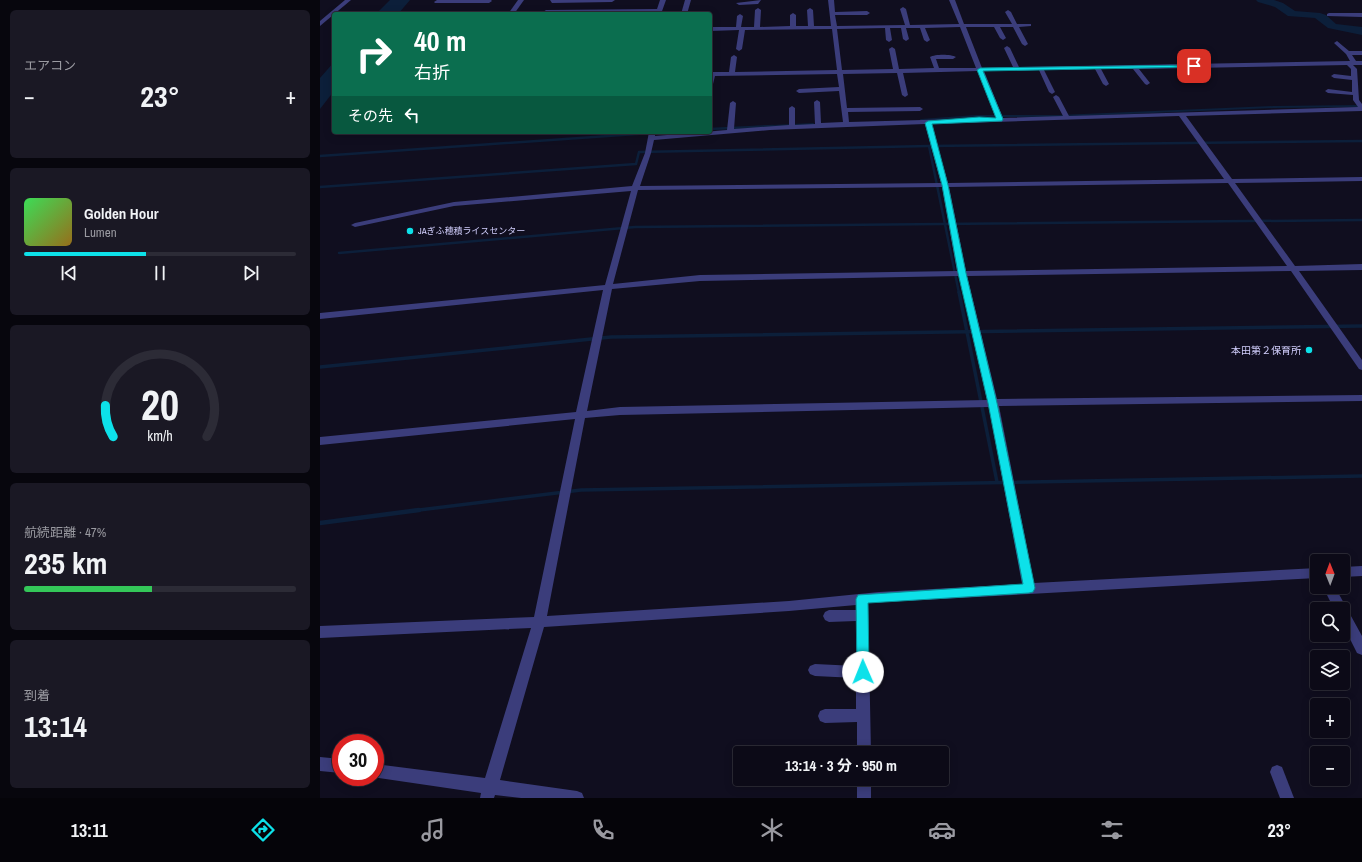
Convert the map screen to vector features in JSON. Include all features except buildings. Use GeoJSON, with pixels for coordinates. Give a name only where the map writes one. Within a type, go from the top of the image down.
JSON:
{"type":"FeatureCollection","features":[{"type":"Feature","properties":{"kind":"street"},"geometry":{"type":"LineString","coordinates":[[334,12],[348,0]]}},
{"type":"Feature","properties":{"kind":"street"},"geometry":{"type":"LineString","coordinates":[[512,12],[521,0]]}},
{"type":"Feature","properties":{"kind":"street"},"geometry":{"type":"LineString","coordinates":[[546,12],[552,0],[612,0]]}},
{"type":"Feature","properties":{"kind":"street"},"geometry":{"type":"LineString","coordinates":[[659,12],[663,0]]}},
{"type":"Feature","properties":{"kind":"street"},"geometry":{"type":"LineString","coordinates":[[685,12],[688,0]]}},
{"type":"Feature","properties":{"kind":"street"},"geometry":{"type":"LineString","coordinates":[[739,3],[758,2],[758,0]]}},
{"type":"Feature","properties":{"kind":"street"},"geometry":{"type":"LineString","coordinates":[[831,0],[846,124]]}},
{"type":"Feature","properties":{"kind":"street"},"geometry":{"type":"LineString","coordinates":[[952,0],[1000,119]]}},
{"type":"Feature","properties":{"kind":"street"},"geometry":{"type":"LineString","coordinates":[[432,12],[438,1],[489,1]]}},
{"type":"Feature","properties":{"kind":"street"},"geometry":{"type":"LineString","coordinates":[[481,12],[489,1]]}},
{"type":"Feature","properties":{"kind":"street"},"geometry":{"type":"LineString","coordinates":[[903,8],[906,40]]}},
{"type":"Feature","properties":{"kind":"street"},"geometry":{"type":"LineString","coordinates":[[757,29],[758,10]]}},
{"type":"Feature","properties":{"kind":"street"},"geometry":{"type":"LineString","coordinates":[[810,10],[811,28]]}},
{"type":"Feature","properties":{"kind":"street"},"geometry":{"type":"LineString","coordinates":[[1008,12],[1025,44]]}},
{"type":"Feature","properties":{"kind":"street"},"geometry":{"type":"LineString","coordinates":[[832,14],[867,13]]}},
{"type":"Feature","properties":{"kind":"street"},"geometry":{"type":"LineString","coordinates":[[793,15],[793,28]]}},
{"type":"Feature","properties":{"kind":"street"},"geometry":{"type":"LineString","coordinates":[[1330,16],[1362,15]]}},
{"type":"Feature","properties":{"kind":"street"},"geometry":{"type":"LineString","coordinates":[[320,16],[330,16]]}},
{"type":"Feature","properties":{"kind":"street"},"geometry":{"type":"LineString","coordinates":[[320,24],[330,16]]}},
{"type":"Feature","properties":{"kind":"street"},"geometry":{"type":"LineString","coordinates":[[739,48],[740,16]]}},
{"type":"Feature","properties":{"kind":"street"},"geometry":{"type":"LineString","coordinates":[[996,25],[1003,38]]}},
{"type":"Feature","properties":{"kind":"street"},"geometry":{"type":"LineString","coordinates":[[712,29],[1029,25]]}},
{"type":"Feature","properties":{"kind":"street"},"geometry":{"type":"LineString","coordinates":[[922,26],[927,40]]}},
{"type":"Feature","properties":{"kind":"street"},"geometry":{"type":"LineString","coordinates":[[887,27],[889,40]]}},
{"type":"Feature","properties":{"kind":"street"},"geometry":{"type":"LineString","coordinates":[[1337,43],[1348,53],[1354,69],[1356,100],[1361,107]]}},
{"type":"Feature","properties":{"kind":"street"},"geometry":{"type":"LineString","coordinates":[[1007,48],[1017,69]]}},
{"type":"Feature","properties":{"kind":"street"},"geometry":{"type":"LineString","coordinates":[[892,49],[905,95]]}},
{"type":"Feature","properties":{"kind":"street"},"geometry":{"type":"LineString","coordinates":[[1348,53],[1362,53]]}},
{"type":"Feature","properties":{"kind":"street"},"geometry":{"type":"LineString","coordinates":[[732,73],[734,57]]}},
{"type":"Feature","properties":{"kind":"street"},"geometry":{"type":"LineString","coordinates":[[937,70],[933,57],[953,57]]}},
{"type":"Feature","properties":{"kind":"street"},"geometry":{"type":"LineString","coordinates":[[712,74],[1362,63]]}},
{"type":"Feature","properties":{"kind":"street"},"geometry":{"type":"LineString","coordinates":[[1135,67],[1147,83]]}},
{"type":"Feature","properties":{"kind":"street"},"geometry":{"type":"LineString","coordinates":[[1097,68],[1106,84]]}},
{"type":"Feature","properties":{"kind":"street"},"geometry":{"type":"LineString","coordinates":[[1041,69],[1067,118]]}},
{"type":"Feature","properties":{"kind":"street"},"geometry":{"type":"LineString","coordinates":[[1334,76],[1354,78]]}},
{"type":"Feature","properties":{"kind":"street"},"geometry":{"type":"LineString","coordinates":[[799,90],[842,90]]}},
{"type":"Feature","properties":{"kind":"street"},"geometry":{"type":"LineString","coordinates":[[1328,91],[1356,94]]}},
{"type":"Feature","properties":{"kind":"street"},"geometry":{"type":"LineString","coordinates":[[817,102],[818,126]]}},
{"type":"Feature","properties":{"kind":"street"},"geometry":{"type":"LineString","coordinates":[[730,131],[733,103]]}},
{"type":"Feature","properties":{"kind":"street"},"geometry":{"type":"LineString","coordinates":[[712,132],[846,124],[928,123],[979,119],[1067,118],[1361,107]]}},
{"type":"Feature","properties":{"kind":"street"},"geometry":{"type":"LineString","coordinates":[[792,108],[792,127]]}},
{"type":"Feature","properties":{"kind":"street"},"geometry":{"type":"LineString","coordinates":[[844,110],[920,109]]}},
{"type":"Feature","properties":{"kind":"street"},"geometry":{"type":"LineString","coordinates":[[1181,114],[1293,268],[1362,367]]}},
{"type":"Feature","properties":{"kind":"street"},"geometry":{"type":"LineString","coordinates":[[928,123],[945,185],[962,273],[993,403],[1029,588]]}},
{"type":"Feature","properties":{"kind":"street"},"geometry":{"type":"LineString","coordinates":[[489,793],[539,622],[608,288],[635,188],[648,153],[651,135],[671,134]]}},
{"type":"Feature","properties":{"kind":"street"},"geometry":{"type":"LineString","coordinates":[[355,225],[454,204],[635,188],[1362,179]]}},
{"type":"Feature","properties":{"kind":"street"},"geometry":{"type":"LineString","coordinates":[[320,316],[700,278],[1362,267]]}},
{"type":"Feature","properties":{"kind":"street"},"geometry":{"type":"LineString","coordinates":[[320,441],[620,411],[993,403],[1362,398]]}},
{"type":"Feature","properties":{"kind":"street"},"geometry":{"type":"LineString","coordinates":[[1350,572],[1362,571]]}},
{"type":"Feature","properties":{"kind":"street"},"geometry":{"type":"LineString","coordinates":[[320,632],[539,622],[789,606],[862,599],[1029,588],[1310,573]]}},
{"type":"Feature","properties":{"kind":"street"},"geometry":{"type":"LineString","coordinates":[[862,599],[864,746]]}},
{"type":"Feature","properties":{"kind":"street"},"geometry":{"type":"LineString","coordinates":[[829,616],[862,615]]}},
{"type":"Feature","properties":{"kind":"street"},"geometry":{"type":"LineString","coordinates":[[1350,626],[1362,649]]}},
{"type":"Feature","properties":{"kind":"street"},"geometry":{"type":"LineString","coordinates":[[816,670],[863,672]]}},
{"type":"Feature","properties":{"kind":"street"},"geometry":{"type":"LineString","coordinates":[[825,716],[864,715]]}},
{"type":"Feature","properties":{"kind":"street"},"geometry":{"type":"LineString","coordinates":[[320,764],[332,765]]}},
{"type":"Feature","properties":{"kind":"street"},"geometry":{"type":"LineString","coordinates":[[1277,772],[1287,798]]}},
{"type":"Feature","properties":{"kind":"street"},"geometry":{"type":"LineString","coordinates":[[384,773],[489,793],[577,798]]}},
{"type":"Feature","properties":{"kind":"street"},"geometry":{"type":"LineString","coordinates":[[864,786],[864,798]]}},
{"type":"Feature","properties":{"kind":"water"},"geometry":{"type":"Polygon","coordinates":[[[390,0],[410,0],[400,12],[378,12],[390,0]]]}},
{"type":"Feature","properties":{"kind":"water"},"geometry":{"type":"Polygon","coordinates":[[[332,64],[332,94],[320,109],[320,78],[332,64]]]}},
{"type":"Feature","properties":{"kind":"waterway"},"geometry":{"type":"LineString","coordinates":[[1262,0],[1279,5],[1292,14],[1316,15],[1322,17],[1332,26],[1362,31]]}},
{"type":"Feature","properties":{"kind":"waterway"},"geometry":{"type":"LineString","coordinates":[[921,120],[976,116],[1059,116],[1274,107],[1362,106]]}},
{"type":"Feature","properties":{"kind":"waterway"},"geometry":{"type":"LineString","coordinates":[[773,126],[813,124]]}},
{"type":"Feature","properties":{"kind":"waterway"},"geometry":{"type":"LineString","coordinates":[[712,129],[773,126]]}},
{"type":"Feature","properties":{"kind":"waterway"},"geometry":{"type":"LineString","coordinates":[[753,127],[773,126]]}},
{"type":"Feature","properties":{"kind":"waterway"},"geometry":{"type":"LineString","coordinates":[[320,156],[636,134]]}},
{"type":"Feature","properties":{"kind":"waterway"},"geometry":{"type":"LineString","coordinates":[[929,146],[1362,141]]}},
{"type":"Feature","properties":{"kind":"waterway"},"geometry":{"type":"LineString","coordinates":[[320,187],[636,164],[639,152],[929,146]]}},
{"type":"Feature","properties":{"kind":"waterway"},"geometry":{"type":"LineString","coordinates":[[929,146],[945,224]]}},
{"type":"Feature","properties":{"kind":"waterway"},"geometry":{"type":"LineString","coordinates":[[945,224],[1362,220]]}},
{"type":"Feature","properties":{"kind":"waterway"},"geometry":{"type":"LineString","coordinates":[[339,253],[635,227],[945,224]]}},
{"type":"Feature","properties":{"kind":"waterway"},"geometry":{"type":"LineString","coordinates":[[945,224],[959,293]]}},
{"type":"Feature","properties":{"kind":"waterway"},"geometry":{"type":"LineString","coordinates":[[959,292],[967,332]]}},
{"type":"Feature","properties":{"kind":"waterway"},"geometry":{"type":"LineString","coordinates":[[967,332],[1362,326]]}},
{"type":"Feature","properties":{"kind":"waterway"},"geometry":{"type":"LineString","coordinates":[[320,367],[611,337],[967,332]]}},
{"type":"Feature","properties":{"kind":"waterway"},"geometry":{"type":"LineString","coordinates":[[967,332],[997,482]]}},
{"type":"Feature","properties":{"kind":"waterway"},"geometry":{"type":"LineString","coordinates":[[417,510],[581,490],[1362,476]]}},
{"type":"Feature","properties":{"kind":"waterway"},"geometry":{"type":"LineString","coordinates":[[320,523],[417,510]]}},
{"type":"Feature","properties":{"kind":"waterway"},"geometry":{"type":"LineString","coordinates":[[411,511],[417,510]]}},
{"type":"Feature","properties":{"kind":"place","name":"JAぎふ穂積ライスセンター"},"geometry":{"type":"Point","coordinates":[410,231]}},
{"type":"Feature","properties":{"kind":"place","name":"本田第２保育所"},"geometry":{"type":"Point","coordinates":[1309,350]}},
{"type":"Feature","properties":{"kind":"route"},"geometry":{"type":"LineString","coordinates":[[863,672],[862,599],[1029,588],[993,403],[962,273],[945,185],[928,123],[1000,119],[980,70],[1194,66]]}}]}
